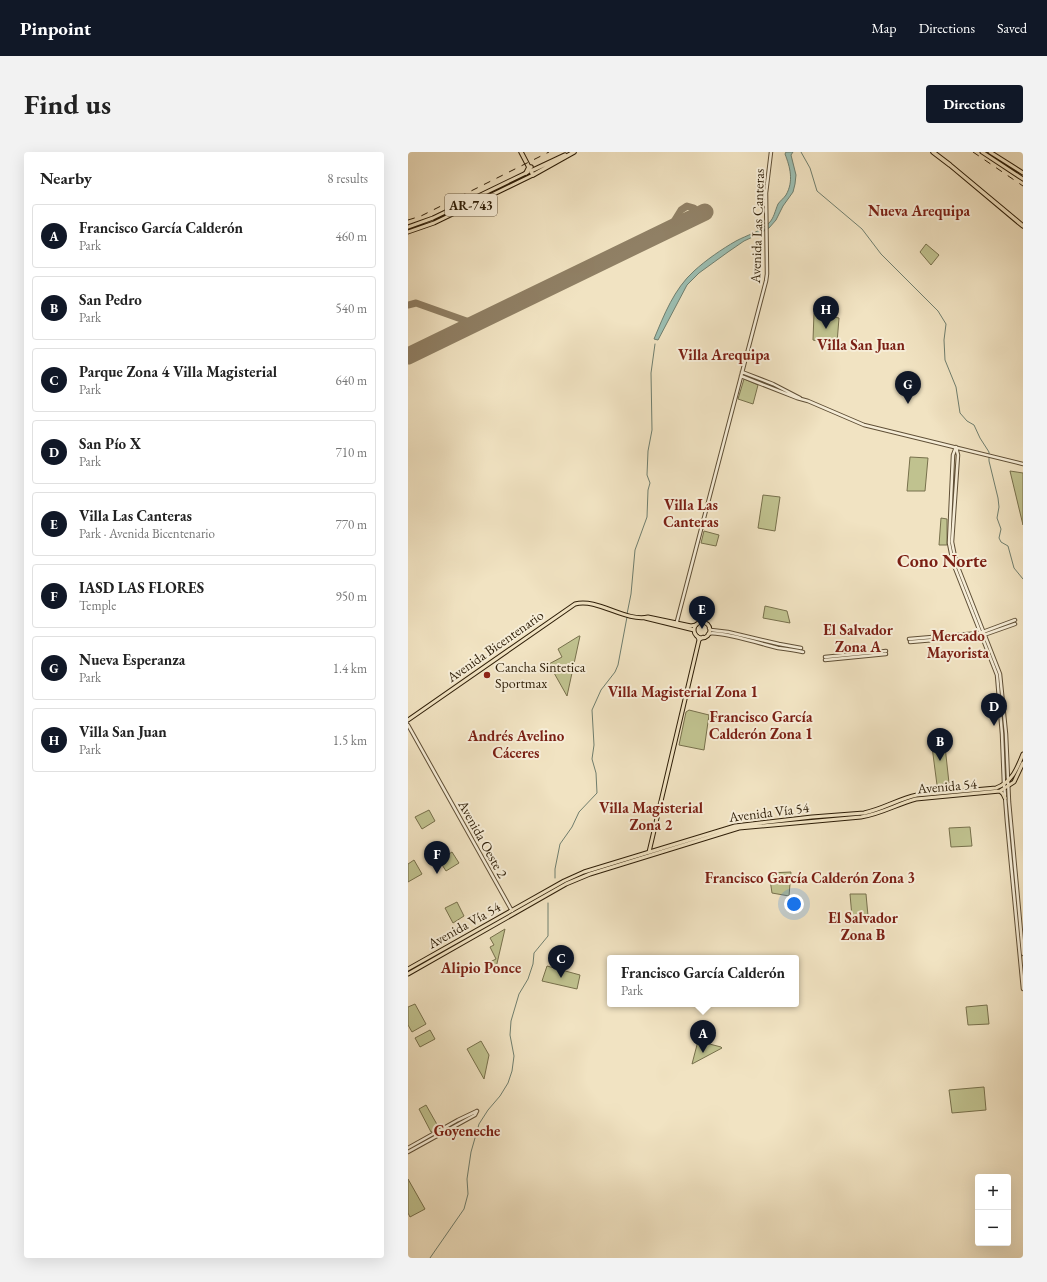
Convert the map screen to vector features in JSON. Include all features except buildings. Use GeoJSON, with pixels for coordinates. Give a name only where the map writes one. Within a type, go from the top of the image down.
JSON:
{"type":"FeatureCollection","features":[{"type":"Feature","properties":{"kind":"highway"},"geometry":{"type":"LineString","coordinates":[[521,152],[531,171]]}},
{"type":"Feature","properties":{"kind":"highway"},"geometry":{"type":"LineString","coordinates":[[531,171],[575,152]]}},
{"type":"Feature","properties":{"kind":"highway"},"geometry":{"type":"LineString","coordinates":[[526,173],[575,152]]}},
{"type":"Feature","properties":{"kind":"highway"},"geometry":{"type":"LineString","coordinates":[[933,152],[1023,226]]}},
{"type":"Feature","properties":{"kind":"main road"},"geometry":{"type":"LineString","coordinates":[[982,152],[1023,179]]}},
{"type":"Feature","properties":{"kind":"main road"},"geometry":{"type":"LineString","coordinates":[[990,152],[1023,174]]}},
{"type":"Feature","properties":{"kind":"main road","name":"AR-743"},"geometry":{"type":"LineString","coordinates":[[408,232],[434,223],[531,171]]}},
{"type":"Feature","properties":{"kind":"main road","name":"AR-743"},"geometry":{"type":"LineString","coordinates":[[408,227],[433,218],[526,173]]}},
{"type":"Feature","properties":{"kind":"main road","name":"Avenida Bicentenario"},"geometry":{"type":"LineString","coordinates":[[408,720],[575,604],[586,603],[645,618],[648,617],[691,626],[696,625]]}},
{"type":"Feature","properties":{"kind":"main road"},"geometry":{"type":"LineString","coordinates":[[700,622],[707,624],[709,628],[708,634],[703,637],[697,636],[694,630],[696,625],[700,622]]}},
{"type":"Feature","properties":{"kind":"main road","name":"Avenida Bicentenario"},"geometry":{"type":"LineString","coordinates":[[677,624],[694,630]]}},
{"type":"Feature","properties":{"kind":"main road"},"geometry":{"type":"LineString","coordinates":[[649,852],[699,640]]}},
{"type":"Feature","properties":{"kind":"main road","name":"Avenida Vía 54"},"geometry":{"type":"LineString","coordinates":[[408,969],[564,881],[584,872],[740,825],[864,813],[882,808],[904,798],[917,795],[992,789],[1004,784],[1014,775],[1023,754]]}},
{"type":"Feature","properties":{"kind":"main road","name":"Avenida 54"},"geometry":{"type":"LineString","coordinates":[[861,818],[878,814],[904,802],[916,799],[1000,791],[1008,787],[1016,778],[1023,763]]}},
{"type":"Feature","properties":{"kind":"main road"},"geometry":{"type":"LineString","coordinates":[[1000,791],[1005,798]]}},
{"type":"Feature","properties":{"kind":"main road","name":"Avenida Vía 54"},"geometry":{"type":"LineString","coordinates":[[408,974],[566,884],[590,874],[739,828],[861,818]]}},
{"type":"Feature","properties":{"kind":"street","name":"Avenida Las Canteras"},"geometry":{"type":"LineString","coordinates":[[677,624],[766,281],[766,193],[771,152]]}},
{"type":"Feature","properties":{"kind":"street"},"geometry":{"type":"LineString","coordinates":[[742,374],[773,384],[800,398],[864,425],[1023,464]]}},
{"type":"Feature","properties":{"kind":"street"},"geometry":{"type":"LineString","coordinates":[[956,447],[954,455],[949,548],[953,563],[982,634]]}},
{"type":"Feature","properties":{"kind":"street"},"geometry":{"type":"LineString","coordinates":[[956,447],[958,455],[952,537],[954,554],[997,675],[1001,694],[1007,758],[1007,782],[1023,954]]}},
{"type":"Feature","properties":{"kind":"street"},"geometry":{"type":"LineString","coordinates":[[952,484],[956,485]]}},
{"type":"Feature","properties":{"kind":"street"},"geometry":{"type":"LineString","coordinates":[[909,641],[982,634],[1015,622]]}},
{"type":"Feature","properties":{"kind":"street"},"geometry":{"type":"LineString","coordinates":[[709,628],[711,630],[728,632],[801,648]]}},
{"type":"Feature","properties":{"kind":"street"},"geometry":{"type":"LineString","coordinates":[[708,634],[711,633],[803,652]]}},
{"type":"Feature","properties":{"kind":"street"},"geometry":{"type":"LineString","coordinates":[[697,636],[699,640],[703,637]]}},
{"type":"Feature","properties":{"kind":"street"},"geometry":{"type":"LineString","coordinates":[[825,659],[886,652]]}},
{"type":"Feature","properties":{"kind":"street"},"geometry":{"type":"LineString","coordinates":[[1001,694],[1004,789],[1023,989]]}},
{"type":"Feature","properties":{"kind":"street","name":"Avenida Oeste 2"},"geometry":{"type":"LineString","coordinates":[[408,725],[512,911]]}},
{"type":"Feature","properties":{"kind":"street"},"geometry":{"type":"LineString","coordinates":[[648,857],[649,852]]}},
{"type":"Feature","properties":{"kind":"street"},"geometry":{"type":"LineString","coordinates":[[408,1148],[463,1117],[477,1111],[475,1115],[408,1152]]}},
{"type":"Feature","properties":{"kind":"green space"},"geometry":{"type":"Polygon","coordinates":[[[926,244],[939,255],[931,265],[920,252],[926,244]]]}},
{"type":"Feature","properties":{"kind":"green space","name":"Villa San Juan"},"geometry":{"type":"Polygon","coordinates":[[[814,313],[839,318],[837,343],[827,343],[813,340],[814,313]]]}},
{"type":"Feature","properties":{"kind":"green space"},"geometry":{"type":"Polygon","coordinates":[[[744,379],[758,385],[753,404],[738,399],[744,379]]]}},
{"type":"Feature","properties":{"kind":"green space"},"geometry":{"type":"Polygon","coordinates":[[[910,457],[928,458],[925,491],[907,491],[910,457]]]}},
{"type":"Feature","properties":{"kind":"green space"},"geometry":{"type":"Polygon","coordinates":[[[1010,471],[1023,473],[1023,525],[1010,471]]]}},
{"type":"Feature","properties":{"kind":"green space"},"geometry":{"type":"Polygon","coordinates":[[[763,495],[780,497],[775,531],[758,528],[763,495]]]}},
{"type":"Feature","properties":{"kind":"green space"},"geometry":{"type":"Polygon","coordinates":[[[941,518],[947,519],[947,545],[939,545],[941,518]]]}},
{"type":"Feature","properties":{"kind":"green space"},"geometry":{"type":"Polygon","coordinates":[[[704,531],[719,535],[716,546],[701,543],[704,531]]]}},
{"type":"Feature","properties":{"kind":"green space"},"geometry":{"type":"Polygon","coordinates":[[[765,606],[787,611],[790,623],[763,618],[765,606]]]}},
{"type":"Feature","properties":{"kind":"green space"},"geometry":{"type":"Polygon","coordinates":[[[579,636],[567,696],[549,664],[562,657],[558,649],[579,636]]]}},
{"type":"Feature","properties":{"kind":"green space"},"geometry":{"type":"Polygon","coordinates":[[[689,710],[709,715],[704,750],[679,745],[686,712],[689,710]]]}},
{"type":"Feature","properties":{"kind":"green space"},"geometry":{"type":"Polygon","coordinates":[[[944,737],[949,783],[937,785],[931,739],[944,737]]]}},
{"type":"Feature","properties":{"kind":"green space"},"geometry":{"type":"Polygon","coordinates":[[[429,810],[435,821],[422,829],[415,817],[429,810]]]}},
{"type":"Feature","properties":{"kind":"green space"},"geometry":{"type":"Polygon","coordinates":[[[970,827],[972,846],[951,847],[949,828],[970,827]]]}},
{"type":"Feature","properties":{"kind":"green space"},"geometry":{"type":"Polygon","coordinates":[[[452,852],[459,863],[446,871],[439,860],[452,852]]]}},
{"type":"Feature","properties":{"kind":"green space"},"geometry":{"type":"Polygon","coordinates":[[[414,860],[422,874],[408,882],[408,864],[414,860]]]}},
{"type":"Feature","properties":{"kind":"green space"},"geometry":{"type":"Polygon","coordinates":[[[791,872],[789,896],[772,893],[769,873],[791,872]]]}},
{"type":"Feature","properties":{"kind":"green space"},"geometry":{"type":"Polygon","coordinates":[[[850,894],[866,894],[868,916],[852,917],[850,894]]]}},
{"type":"Feature","properties":{"kind":"green space"},"geometry":{"type":"Polygon","coordinates":[[[457,902],[464,916],[453,923],[445,908],[457,902]]]}},
{"type":"Feature","properties":{"kind":"green space"},"geometry":{"type":"Polygon","coordinates":[[[505,929],[495,972],[490,962],[496,959],[490,947],[494,945],[490,938],[505,929]]]}},
{"type":"Feature","properties":{"kind":"green space"},"geometry":{"type":"Polygon","coordinates":[[[547,966],[580,975],[577,989],[542,981],[547,966]]]}},
{"type":"Feature","properties":{"kind":"green space"},"geometry":{"type":"Polygon","coordinates":[[[415,1004],[426,1024],[412,1032],[408,1025],[408,1007],[415,1004]]]}},
{"type":"Feature","properties":{"kind":"green space"},"geometry":{"type":"Polygon","coordinates":[[[987,1005],[989,1024],[968,1025],[966,1007],[987,1005]]]}},
{"type":"Feature","properties":{"kind":"green space"},"geometry":{"type":"Polygon","coordinates":[[[430,1030],[435,1039],[420,1047],[415,1038],[430,1030]]]}},
{"type":"Feature","properties":{"kind":"green space"},"geometry":{"type":"Polygon","coordinates":[[[481,1041],[489,1055],[484,1079],[467,1049],[481,1041]]]}},
{"type":"Feature","properties":{"kind":"green space"},"geometry":{"type":"Polygon","coordinates":[[[698,1041],[721,1047],[722,1048],[692,1064],[698,1041]]]}},
{"type":"Feature","properties":{"kind":"green space"},"geometry":{"type":"Polygon","coordinates":[[[984,1087],[986,1110],[952,1113],[949,1090],[984,1087]]]}},
{"type":"Feature","properties":{"kind":"green space"},"geometry":{"type":"Polygon","coordinates":[[[426,1105],[439,1128],[431,1132],[419,1109],[426,1105]]]}},
{"type":"Feature","properties":{"kind":"green space"},"geometry":{"type":"Polygon","coordinates":[[[408,1179],[425,1209],[410,1217],[408,1213],[408,1179]]]}},
{"type":"Feature","properties":{"kind":"water"},"geometry":{"type":"Polygon","coordinates":[[[786,152],[793,152],[791,155],[796,175],[795,184],[793,192],[783,206],[776,220],[769,228],[744,241],[699,273],[687,285],[658,340],[654,339],[670,303],[687,278],[720,251],[736,241],[762,229],[771,221],[778,204],[786,195],[790,185],[791,179],[785,154],[786,152]]]}},
{"type":"Feature","properties":{"kind":"waterway"},"geometry":{"type":"LineString","coordinates":[[801,152],[810,168],[817,191],[862,229],[881,254],[938,311],[946,324],[944,340],[945,360],[956,387],[960,413],[967,421],[974,425],[989,452],[989,461],[998,498],[999,507],[997,518],[1001,529],[999,538],[1001,542],[1008,546],[1014,568],[1023,579]]}},
{"type":"Feature","properties":{"kind":"waterway"},"geometry":{"type":"LineString","coordinates":[[627,614],[631,594],[635,550],[647,517],[648,490],[650,483],[647,475],[648,451],[652,430],[651,373],[655,344]]}},
{"type":"Feature","properties":{"kind":"waterway"},"geometry":{"type":"LineString","coordinates":[[555,878],[555,869],[560,844],[572,827],[579,812],[597,793],[596,773],[592,759],[594,745],[592,710],[601,690],[615,672],[618,665],[627,617]]}},
{"type":"Feature","properties":{"kind":"waterway"},"geometry":{"type":"LineString","coordinates":[[430,1258],[464,1209],[468,1194],[467,1179],[471,1152],[479,1124],[500,1096],[508,1083],[512,1071],[514,1056],[510,1035],[511,1021],[519,994],[528,979],[533,964],[534,953],[548,936],[548,903]]}},
{"type":"Feature","properties":{"kind":"taxiway"},"geometry":{"type":"LineString","coordinates":[[668,231],[681,210],[687,206],[694,208],[697,216],[696,219],[690,223],[678,225]]}},
{"type":"Feature","properties":{"kind":"taxiway"},"geometry":{"type":"LineString","coordinates":[[408,305],[416,303],[475,324]]}},
{"type":"Feature","properties":{"kind":"runway"},"geometry":{"type":"LineString","coordinates":[[408,356],[705,212]]}},
{"type":"Feature","properties":{"kind":"railway"},"geometry":{"type":"LineString","coordinates":[[408,220],[421,216],[549,152]]}},
{"type":"Feature","properties":{"kind":"railway"},"geometry":{"type":"LineString","coordinates":[[973,152],[1023,186]]}},
{"type":"Feature","properties":{"kind":"place","name":"Villa San Juan"},"geometry":{"type":"Point","coordinates":[826,329]}},
{"type":"Feature","properties":{"kind":"place","name":"Nueva Esperanza"},"geometry":{"type":"Point","coordinates":[908,404]}},
{"type":"Feature","properties":{"kind":"place","name":"Villa Las Canteras"},"geometry":{"type":"Point","coordinates":[702,629]}},
{"type":"Feature","properties":{"kind":"place","name":"Cancha Sintetica Sportmax"},"geometry":{"type":"Point","coordinates":[487,675]}},
{"type":"Feature","properties":{"kind":"place","name":"San Pío X"},"geometry":{"type":"Point","coordinates":[994,726]}},
{"type":"Feature","properties":{"kind":"place","name":"San Pedro"},"geometry":{"type":"Point","coordinates":[940,761]}},
{"type":"Feature","properties":{"kind":"place","name":"IASD LAS FLORES"},"geometry":{"type":"Point","coordinates":[437,874]}},
{"type":"Feature","properties":{"kind":"place","name":"Parque Zona 4 Villa Magisterial"},"geometry":{"type":"Point","coordinates":[561,978]}},
{"type":"Feature","properties":{"kind":"place","name":"Francisco García Calderón"},"geometry":{"type":"Point","coordinates":[703,1053]}},
{"type":"Feature","properties":{"kind":"district","name":"Nueva Arequipa"},"geometry":{"type":"Point","coordinates":[919,210]}},
{"type":"Feature","properties":{"kind":"district","name":"Villa San Juan"},"geometry":{"type":"Point","coordinates":[861,344]}},
{"type":"Feature","properties":{"kind":"district","name":"Villa Arequipa"},"geometry":{"type":"Point","coordinates":[724,354]}},
{"type":"Feature","properties":{"kind":"district","name":"Villa Las Canteras"},"geometry":{"type":"Point","coordinates":[691,512]}},
{"type":"Feature","properties":{"kind":"district","name":"Cono Norte"},"geometry":{"type":"Point","coordinates":[942,560]}},
{"type":"Feature","properties":{"kind":"district","name":"El Salvador Zona A"},"geometry":{"type":"Point","coordinates":[858,638]}},
{"type":"Feature","properties":{"kind":"district","name":"Mercado Mayorista"},"geometry":{"type":"Point","coordinates":[958,644]}},
{"type":"Feature","properties":{"kind":"district","name":"Villa Magisterial Zona 1"},"geometry":{"type":"Point","coordinates":[683,691]}},
{"type":"Feature","properties":{"kind":"district","name":"Francisco García Calderón Zona 1"},"geometry":{"type":"Point","coordinates":[761,724]}},
{"type":"Feature","properties":{"kind":"district","name":"Andrés Avelino Cáceres"},"geometry":{"type":"Point","coordinates":[516,744]}},
{"type":"Feature","properties":{"kind":"district","name":"Villa Magisterial Zona 2"},"geometry":{"type":"Point","coordinates":[651,816]}},
{"type":"Feature","properties":{"kind":"district","name":"Francisco García Calderón Zona 3"},"geometry":{"type":"Point","coordinates":[810,877]}},
{"type":"Feature","properties":{"kind":"district","name":"El Salvador Zona B"},"geometry":{"type":"Point","coordinates":[863,926]}},
{"type":"Feature","properties":{"kind":"district","name":"Alipio Ponce"},"geometry":{"type":"Point","coordinates":[481,967]}},
{"type":"Feature","properties":{"kind":"district","name":"Goyeneche"},"geometry":{"type":"Point","coordinates":[467,1130]}}]}
